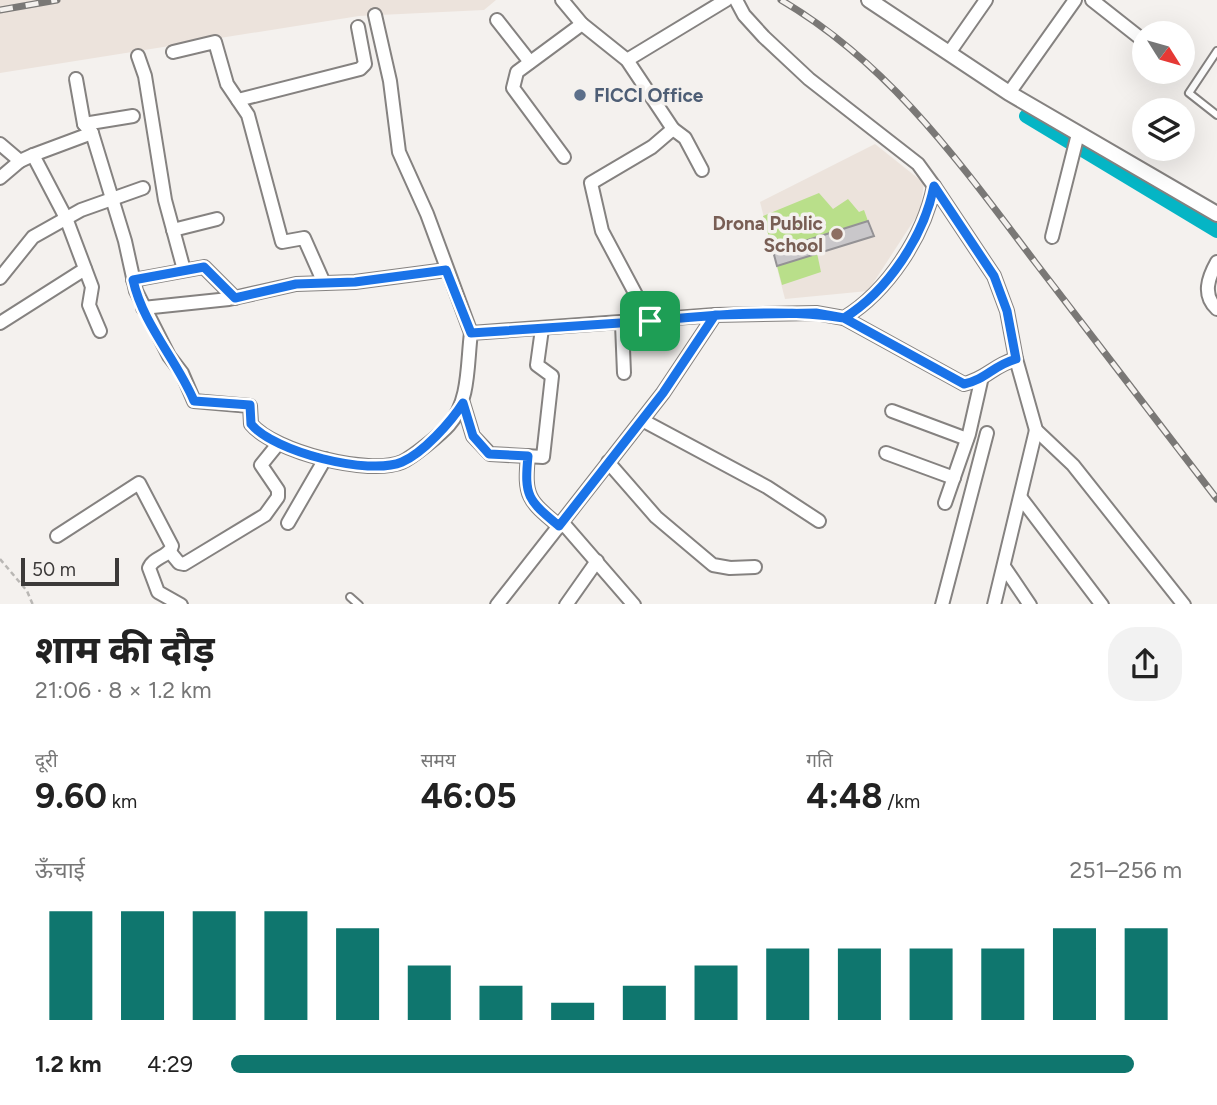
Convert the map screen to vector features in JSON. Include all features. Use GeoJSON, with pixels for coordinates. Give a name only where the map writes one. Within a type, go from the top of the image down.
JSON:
{"type":"FeatureCollection","features":[{"type":"Feature","properties":{"kind":"street"},"geometry":{"type":"LineString","coordinates":[[562,0],[582,24],[628,60],[673,129],[685,138],[702,170]]}},
{"type":"Feature","properties":{"kind":"street"},"geometry":{"type":"LineString","coordinates":[[628,60],[726,0]]}},
{"type":"Feature","properties":{"kind":"street"},"geometry":{"type":"LineString","coordinates":[[736,0],[744,15],[764,37],[809,79],[918,164],[994,276],[1007,311],[1016,359],[1036,430],[1005,568],[994,604]]}},
{"type":"Feature","properties":{"kind":"street"},"geometry":{"type":"LineString","coordinates":[[869,0],[1009,93],[1217,214]]}},
{"type":"Feature","properties":{"kind":"street"},"geometry":{"type":"LineString","coordinates":[[949,53],[986,0]]}},
{"type":"Feature","properties":{"kind":"street"},"geometry":{"type":"LineString","coordinates":[[1009,93],[1075,0]]}},
{"type":"Feature","properties":{"kind":"street"},"geometry":{"type":"LineString","coordinates":[[1092,0],[1132,32]]}},
{"type":"Feature","properties":{"kind":"street"},"geometry":{"type":"LineString","coordinates":[[375,15],[390,81],[399,152],[427,214],[471,333],[463,403],[473,436],[489,454],[543,457],[552,376],[537,365],[542,329]]}},
{"type":"Feature","properties":{"kind":"street"},"geometry":{"type":"LineString","coordinates":[[496,20],[530,62]]}},
{"type":"Feature","properties":{"kind":"street"},"geometry":{"type":"LineString","coordinates":[[564,158],[513,88],[517,72],[582,24]]}},
{"type":"Feature","properties":{"kind":"street"},"geometry":{"type":"LineString","coordinates":[[238,100],[360,69],[365,64],[358,27]]}},
{"type":"Feature","properties":{"kind":"street"},"geometry":{"type":"LineString","coordinates":[[173,52],[215,43],[227,84],[248,115],[282,242],[304,238],[324,283]]}},
{"type":"Feature","properties":{"kind":"street"},"geometry":{"type":"LineString","coordinates":[[138,56],[145,76],[165,200],[184,270]]}},
{"type":"Feature","properties":{"kind":"street"},"geometry":{"type":"LineString","coordinates":[[76,79],[88,128],[113,201],[143,308],[169,356],[182,373],[194,401],[250,405],[251,424],[278,444],[301,454],[363,465],[401,462],[448,426],[463,403]]}},
{"type":"Feature","properties":{"kind":"street"},"geometry":{"type":"LineString","coordinates":[[0,178],[20,161],[88,128],[133,116]]}},
{"type":"Feature","properties":{"kind":"street"},"geometry":{"type":"LineString","coordinates":[[650,321],[602,230],[591,183],[652,147],[673,129]]}},
{"type":"Feature","properties":{"kind":"street"},"geometry":{"type":"LineString","coordinates":[[1052,237],[1078,134]]}},
{"type":"Feature","properties":{"kind":"street"},"geometry":{"type":"LineString","coordinates":[[0,144],[20,161]]}},
{"type":"Feature","properties":{"kind":"street"},"geometry":{"type":"LineString","coordinates":[[33,155],[66,218],[92,287],[89,305],[100,331]]}},
{"type":"Feature","properties":{"kind":"street"},"geometry":{"type":"LineString","coordinates":[[844,318],[872,298],[914,240],[929,214],[934,186]]}},
{"type":"Feature","properties":{"kind":"street"},"geometry":{"type":"LineString","coordinates":[[0,278],[33,237],[81,210],[113,201],[143,188]]}},
{"type":"Feature","properties":{"kind":"street"},"geometry":{"type":"LineString","coordinates":[[173,230],[217,219]]}},
{"type":"Feature","properties":{"kind":"street"},"geometry":{"type":"LineString","coordinates":[[1217,262],[1207,280],[1210,303],[1217,309]]}},
{"type":"Feature","properties":{"kind":"street"},"geometry":{"type":"LineString","coordinates":[[133,280],[204,267],[235,298]]}},
{"type":"Feature","properties":{"kind":"street"},"geometry":{"type":"LineString","coordinates":[[0,323],[85,269]]}},
{"type":"Feature","properties":{"kind":"street"},"geometry":{"type":"LineString","coordinates":[[143,308],[235,298],[296,284],[446,270]]}},
{"type":"Feature","properties":{"kind":"street"},"geometry":{"type":"LineString","coordinates":[[471,333],[622,324],[715,315],[816,313],[844,318],[964,384],[981,381]]}},
{"type":"Feature","properties":{"kind":"street"},"geometry":{"type":"LineString","coordinates":[[498,604],[642,420],[715,315]]}},
{"type":"Feature","properties":{"kind":"street"},"geometry":{"type":"LineString","coordinates":[[622,324],[624,373]]}},
{"type":"Feature","properties":{"kind":"street"},"geometry":{"type":"LineString","coordinates":[[945,503],[967,439],[981,381],[995,365],[1016,359]]}},
{"type":"Feature","properties":{"kind":"street"},"geometry":{"type":"LineString","coordinates":[[892,411],[967,439]]}},
{"type":"Feature","properties":{"kind":"street"},"geometry":{"type":"LineString","coordinates":[[642,420],[767,487],[819,521]]}},
{"type":"Feature","properties":{"kind":"street"},"geometry":{"type":"LineString","coordinates":[[1036,430],[1073,465],[1184,604]]}},
{"type":"Feature","properties":{"kind":"street"},"geometry":{"type":"LineString","coordinates":[[942,604],[987,433]]}},
{"type":"Feature","properties":{"kind":"street"},"geometry":{"type":"LineString","coordinates":[[170,552],[179,563],[184,564],[268,512],[278,490],[261,465],[278,444]]}},
{"type":"Feature","properties":{"kind":"street"},"geometry":{"type":"LineString","coordinates":[[886,453],[954,478]]}},
{"type":"Feature","properties":{"kind":"street"},"geometry":{"type":"LineString","coordinates":[[528,456],[525,487],[536,507],[561,524],[634,604]]}},
{"type":"Feature","properties":{"kind":"street"},"geometry":{"type":"LineString","coordinates":[[288,523],[325,459]]}},
{"type":"Feature","properties":{"kind":"street"},"geometry":{"type":"LineString","coordinates":[[608,462],[656,517],[713,565],[730,568],[755,566]]}},
{"type":"Feature","properties":{"kind":"street"},"geometry":{"type":"LineString","coordinates":[[57,536],[139,483],[172,546],[170,552],[151,563],[149,568],[158,592],[181,604]]}},
{"type":"Feature","properties":{"kind":"street"},"geometry":{"type":"LineString","coordinates":[[1021,498],[1102,604]]}},
{"type":"Feature","properties":{"kind":"street"},"geometry":{"type":"LineString","coordinates":[[566,604],[597,561]]}},
{"type":"Feature","properties":{"kind":"street"},"geometry":{"type":"LineString","coordinates":[[1005,568],[1030,604]]}},
{"type":"Feature","properties":{"kind":"lane"},"geometry":{"type":"LineString","coordinates":[[1217,51],[1189,93],[1217,115]]}},
{"type":"Feature","properties":{"kind":"lane"},"geometry":{"type":"LineString","coordinates":[[350,597],[359,604]]}},
{"type":"Feature","properties":{"kind":"path"},"geometry":{"type":"LineString","coordinates":[[0,559],[27,591],[33,604]]}},
{"type":"Feature","properties":{"kind":"shaded area"},"geometry":{"type":"Polygon","coordinates":[[[0,0],[496,0],[484,10],[359,16],[0,73],[0,0]]]}},
{"type":"Feature","properties":{"kind":"shaded area","name":"Drona Public School"},"geometry":{"type":"Polygon","coordinates":[[[875,144],[924,183],[920,211],[868,291],[785,299],[760,202],[875,144]]]}},
{"type":"Feature","properties":{"kind":"green space"},"geometry":{"type":"Polygon","coordinates":[[[819,193],[833,209],[848,199],[859,212],[864,210],[868,221],[773,251],[763,216],[819,193]]]}},
{"type":"Feature","properties":{"kind":"green space"},"geometry":{"type":"Polygon","coordinates":[[[817,253],[821,272],[782,285],[777,266],[817,253]]]}},
{"type":"Feature","properties":{"kind":"building"},"geometry":{"type":"Polygon","coordinates":[[[868,221],[874,236],[777,266],[773,251],[868,221]]]}},
{"type":"Feature","properties":{"kind":"waterway"},"geometry":{"type":"LineString","coordinates":[[1026,116],[1217,231]]}},
{"type":"Feature","properties":{"kind":"railway"},"geometry":{"type":"LineString","coordinates":[[0,10],[57,0]]}},
{"type":"Feature","properties":{"kind":"railway"},"geometry":{"type":"LineString","coordinates":[[781,0],[856,54],[921,118],[979,188],[1217,499]]}},
{"type":"Feature","properties":{"kind":"place","name":"FICCI Office"},"geometry":{"type":"Point","coordinates":[580,95]}},
{"type":"Feature","properties":{"kind":"place","name":"Drona Public School"},"geometry":{"type":"Point","coordinates":[837,234]}},
{"type":"Feature","properties":{"kind":"route"},"geometry":{"type":"LineString","coordinates":[[650,321],[471,333],[446,270],[355,282],[296,284],[235,298],[204,267],[133,280],[154,329],[182,373],[194,401],[250,405],[251,424],[257,432],[272,442],[301,454],[363,465],[401,462],[448,426],[463,403],[473,436],[489,454],[528,456],[525,487],[536,507],[559,526],[663,393],[715,315],[816,313],[844,318],[917,361],[964,384],[981,381],[995,365],[1016,359],[1007,311],[994,276],[934,186],[929,214],[914,240],[872,298],[844,318],[816,313],[783,313],[715,315],[650,321]]}}]}
